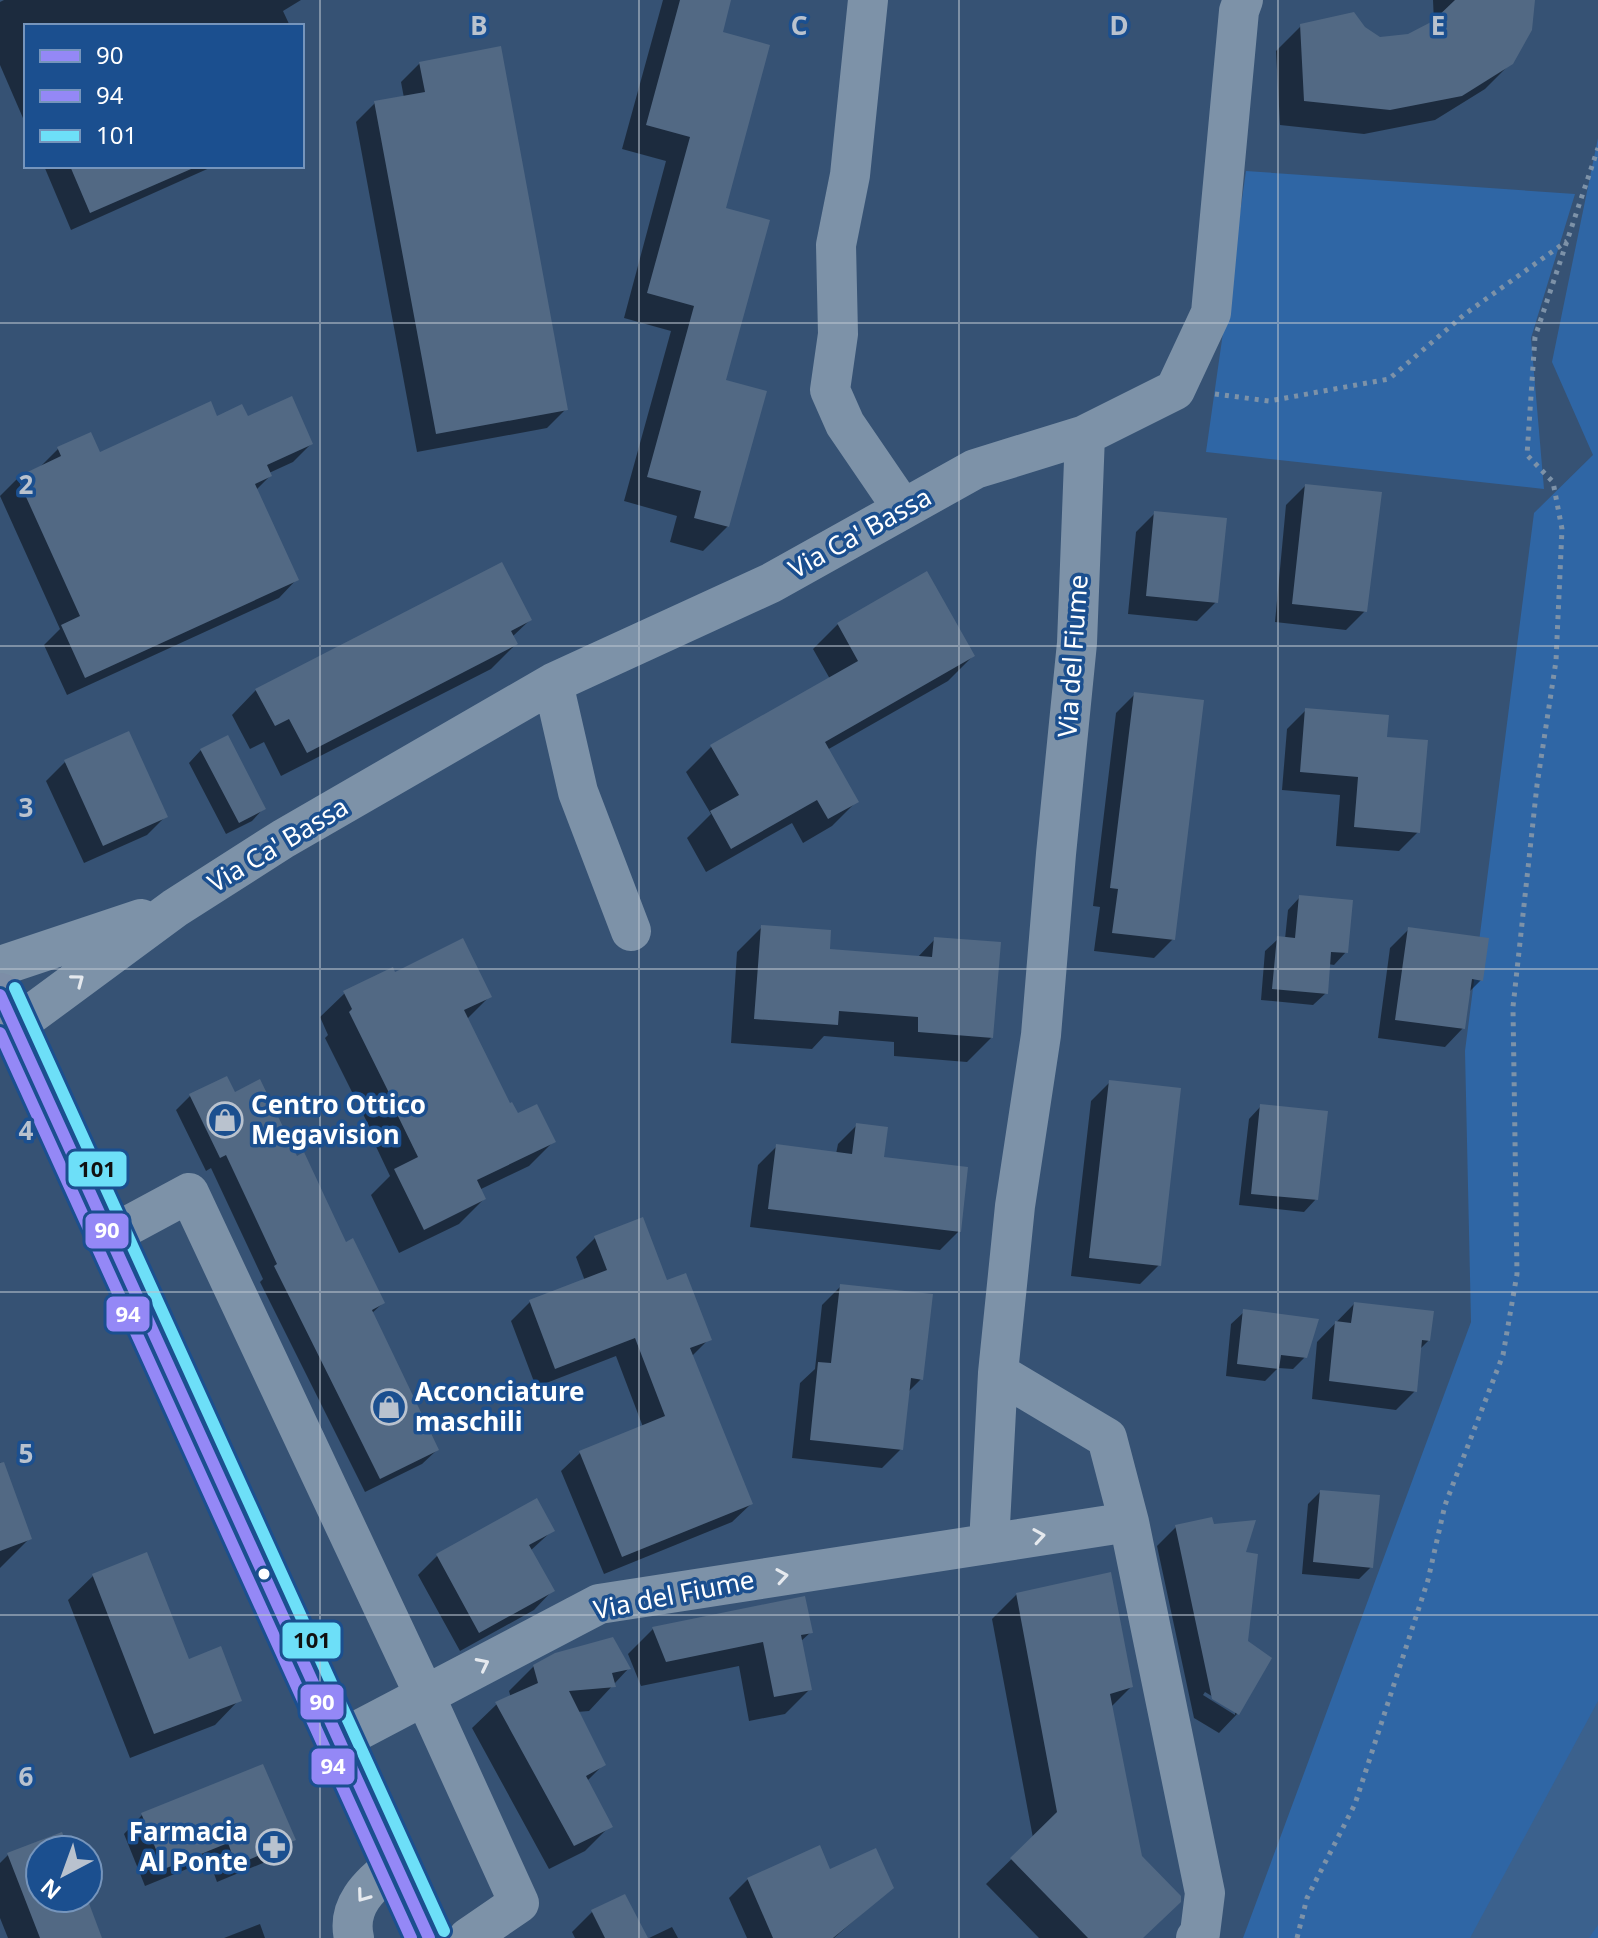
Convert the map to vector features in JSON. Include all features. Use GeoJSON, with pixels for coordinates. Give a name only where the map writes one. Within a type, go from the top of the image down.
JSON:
{"type":"FeatureCollection","features":[{"type":"Feature","properties":{"kind":"main road"},"geometry":{"type":"LineString","coordinates":[[8,1011],[395,1864],[437,1937]]}},
{"type":"Feature","properties":{"kind":"street"},"geometry":{"type":"LineString","coordinates":[[868,0],[850,175],[836,245],[838,334],[830,390],[845,424],[903,509]]}},
{"type":"Feature","properties":{"kind":"street"},"geometry":{"type":"LineString","coordinates":[[1085,435],[1175,390],[1211,313],[1239,11],[1243,0]]}},
{"type":"Feature","properties":{"kind":"street","name":"Via Ca' Bassa"},"geometry":{"type":"LineString","coordinates":[[8,1011],[283,839],[553,683],[771,583],[975,469],[1085,435]]}},
{"type":"Feature","properties":{"kind":"street","name":"Via del Fiume"},"geometry":{"type":"LineString","coordinates":[[989,1544],[998,1373],[1015,1206],[1041,1035],[1077,643],[1085,435]]}},
{"type":"Feature","properties":{"kind":"street"},"geometry":{"type":"LineString","coordinates":[[553,683],[578,792],[631,931]]}},
{"type":"Feature","properties":{"kind":"street"},"geometry":{"type":"LineString","coordinates":[[0,966],[175,908]]}},
{"type":"Feature","properties":{"kind":"street"},"geometry":{"type":"LineString","coordinates":[[111,1235],[189,1193],[424,1694],[519,1903],[437,1937]]}},
{"type":"Feature","properties":{"kind":"street"},"geometry":{"type":"LineString","coordinates":[[998,1373],[1107,1438],[1129,1522],[1205,1893],[1200,1933],[1196,1938]]}},
{"type":"Feature","properties":{"kind":"street","name":"Via del Fiume"},"geometry":{"type":"LineString","coordinates":[[340,1740],[599,1604],[1129,1522]]}},
{"type":"Feature","properties":{"kind":"street"},"geometry":{"type":"LineString","coordinates":[[354,1938],[355,1907],[367,1889],[395,1864]]}},
{"type":"Feature","properties":{"kind":"path"},"geometry":{"type":"LineString","coordinates":[[1297,1938],[1307,1898],[1355,1804],[1428,1580],[1445,1505],[1503,1355],[1517,1274],[1513,1007],[1537,785],[1556,661],[1562,529],[1553,482],[1527,455],[1535,337],[1598,148]]}},
{"type":"Feature","properties":{"kind":"path"},"geometry":{"type":"LineString","coordinates":[[1175,390],[1269,401],[1389,379],[1465,314],[1568,240]]}},
{"type":"Feature","properties":{"kind":"shaded area"},"geometry":{"type":"Polygon","coordinates":[[[1598,138],[1598,1938],[1243,1938],[1471,1322],[1465,1051],[1534,513],[1593,455],[1552,362],[1598,138]]]}},
{"type":"Feature","properties":{"kind":"shaded area"},"geometry":{"type":"Polygon","coordinates":[[[1246,171],[1575,194],[1531,338],[1544,489],[1206,452],[1246,171]]]}},
{"type":"Feature","properties":{"kind":"shaded area"},"geometry":{"type":"Polygon","coordinates":[[[1598,1701],[1598,1925],[1589,1938],[1470,1938],[1598,1701]]]}},
{"type":"Feature","properties":{"kind":"building"},"geometry":{"type":"Polygon","coordinates":[[[680,0],[731,0],[723,32],[770,45],[726,208],[770,220],[726,380],[767,391],[729,527],[694,518],[701,491],[647,477],[694,306],[647,293],[690,137],[646,125],[680,0]]]}},
{"type":"Feature","properties":{"kind":"building"},"geometry":{"type":"Polygon","coordinates":[[[1455,0],[1535,0],[1532,30],[1513,64],[1462,96],[1390,110],[1304,101],[1300,24],[1354,12],[1365,27],[1380,37],[1408,34],[1433,21],[1455,0]]]}},
{"type":"Feature","properties":{"kind":"building"},"geometry":{"type":"Polygon","coordinates":[[[501,46],[568,410],[436,434],[374,101],[425,92],[419,62],[501,46]]]}},
{"type":"Feature","properties":{"kind":"building"},"geometry":{"type":"Polygon","coordinates":[[[71,168],[193,168],[90,213],[71,168]]]}},
{"type":"Feature","properties":{"kind":"building"},"geometry":{"type":"Polygon","coordinates":[[[292,396],[313,444],[267,465],[272,476],[255,484],[299,580],[85,678],[61,625],[80,616],[17,477],[61,456],[57,447],[91,432],[100,452],[211,401],[217,416],[242,404],[248,416],[292,396]]]}},
{"type":"Feature","properties":{"kind":"building"},"geometry":{"type":"Polygon","coordinates":[[[1305,484],[1382,492],[1367,612],[1292,604],[1305,484]]]}},
{"type":"Feature","properties":{"kind":"building"},"geometry":{"type":"Polygon","coordinates":[[[1154,511],[1227,518],[1218,603],[1146,596],[1154,511]]]}},
{"type":"Feature","properties":{"kind":"building"},"geometry":{"type":"Polygon","coordinates":[[[502,562],[532,620],[511,631],[518,644],[307,753],[289,719],[275,726],[255,689],[502,562]]]}},
{"type":"Feature","properties":{"kind":"building"},"geometry":{"type":"Polygon","coordinates":[[[927,571],[975,656],[825,742],[859,802],[828,819],[817,800],[731,849],[710,811],[739,795],[710,745],[858,661],[837,623],[927,571]]]}},
{"type":"Feature","properties":{"kind":"building"},"geometry":{"type":"Polygon","coordinates":[[[1134,692],[1204,700],[1175,940],[1112,933],[1118,889],[1110,888],[1134,692]]]}},
{"type":"Feature","properties":{"kind":"building"},"geometry":{"type":"Polygon","coordinates":[[[1305,708],[1389,715],[1387,737],[1428,740],[1420,833],[1354,827],[1358,777],[1300,772],[1305,708]]]}},
{"type":"Feature","properties":{"kind":"building"},"geometry":{"type":"Polygon","coordinates":[[[129,731],[168,817],[103,846],[64,760],[129,731]]]}},
{"type":"Feature","properties":{"kind":"building"},"geometry":{"type":"Polygon","coordinates":[[[228,735],[266,809],[239,823],[200,749],[228,735]]]}},
{"type":"Feature","properties":{"kind":"building"},"geometry":{"type":"Polygon","coordinates":[[[1299,895],[1353,900],[1348,953],[1331,952],[1328,994],[1272,989],[1277,936],[1295,938],[1299,895]]]}},
{"type":"Feature","properties":{"kind":"building"},"geometry":{"type":"Polygon","coordinates":[[[761,925],[831,930],[830,949],[932,957],[934,937],[1001,942],[993,1038],[918,1032],[918,1017],[839,1011],[838,1025],[754,1019],[761,925]]]}},
{"type":"Feature","properties":{"kind":"building"},"geometry":{"type":"Polygon","coordinates":[[[1408,927],[1489,938],[1483,981],[1472,979],[1465,1029],[1395,1020],[1408,927]]]}},
{"type":"Feature","properties":{"kind":"building"},"geometry":{"type":"Polygon","coordinates":[[[463,938],[492,997],[464,1010],[510,1103],[518,1113],[537,1104],[556,1142],[477,1180],[486,1199],[424,1230],[394,1169],[418,1157],[349,1012],[352,1009],[343,991],[393,967],[395,972],[463,938]]]}},
{"type":"Feature","properties":{"kind":"building"},"geometry":{"type":"Polygon","coordinates":[[[227,1076],[235,1092],[260,1079],[297,1156],[304,1152],[346,1242],[353,1238],[385,1303],[372,1310],[439,1450],[380,1479],[274,1266],[277,1264],[226,1155],[220,1158],[189,1094],[227,1076]]]}},
{"type":"Feature","properties":{"kind":"building"},"geometry":{"type":"Polygon","coordinates":[[[1109,1080],[1181,1088],[1161,1266],[1089,1258],[1109,1080]]]}},
{"type":"Feature","properties":{"kind":"building"},"geometry":{"type":"Polygon","coordinates":[[[1260,1104],[1328,1111],[1318,1200],[1251,1194],[1260,1104]]]}},
{"type":"Feature","properties":{"kind":"building"},"geometry":{"type":"Polygon","coordinates":[[[856,1123],[888,1127],[884,1157],[968,1167],[961,1232],[768,1209],[776,1144],[852,1154],[856,1123]]]}},
{"type":"Feature","properties":{"kind":"building"},"geometry":{"type":"Polygon","coordinates":[[[643,1217],[667,1280],[686,1273],[712,1340],[690,1348],[753,1504],[622,1557],[579,1451],[665,1416],[635,1338],[555,1369],[529,1300],[607,1270],[594,1236],[643,1217]]]}},
{"type":"Feature","properties":{"kind":"building"},"geometry":{"type":"Polygon","coordinates":[[[840,1284],[933,1294],[923,1380],[911,1378],[903,1450],[810,1440],[818,1362],[831,1363],[840,1284]]]}},
{"type":"Feature","properties":{"kind":"building"},"geometry":{"type":"Polygon","coordinates":[[[1354,1302],[1434,1311],[1430,1341],[1422,1340],[1417,1392],[1329,1381],[1335,1321],[1351,1323],[1354,1302]]]}},
{"type":"Feature","properties":{"kind":"building"},"geometry":{"type":"Polygon","coordinates":[[[1243,1309],[1319,1319],[1307,1358],[1281,1355],[1279,1369],[1237,1364],[1243,1309]]]}},
{"type":"Feature","properties":{"kind":"building"},"geometry":{"type":"Polygon","coordinates":[[[4,1462],[32,1539],[0,1551],[0,1463],[4,1462]]]}},
{"type":"Feature","properties":{"kind":"building"},"geometry":{"type":"Polygon","coordinates":[[[1320,1490],[1380,1495],[1373,1568],[1313,1562],[1320,1490]]]}},
{"type":"Feature","properties":{"kind":"building"},"geometry":{"type":"Polygon","coordinates":[[[537,1498],[555,1531],[529,1545],[555,1591],[479,1633],[436,1554],[537,1498]]]}},
{"type":"Feature","properties":{"kind":"building"},"geometry":{"type":"Polygon","coordinates":[[[1212,1517],[1214,1524],[1256,1520],[1246,1552],[1258,1554],[1248,1641],[1272,1658],[1239,1715],[1212,1699],[1175,1525],[1212,1517]]]}},
{"type":"Feature","properties":{"kind":"building"},"geometry":{"type":"Polygon","coordinates":[[[147,1552],[189,1659],[221,1646],[242,1701],[154,1734],[92,1574],[147,1552]]]}},
{"type":"Feature","properties":{"kind":"building"},"geometry":{"type":"Polygon","coordinates":[[[1111,1572],[1133,1687],[1110,1694],[1142,1856],[1181,1896],[1181,1902],[1143,1938],[1088,1938],[1010,1858],[1057,1812],[1016,1593],[1111,1572]]]}},
{"type":"Feature","properties":{"kind":"building"},"geometry":{"type":"Polygon","coordinates":[[[805,1596],[813,1633],[801,1635],[812,1690],[774,1697],[763,1642],[666,1662],[652,1627],[805,1596]]]}},
{"type":"Feature","properties":{"kind":"building"},"geometry":{"type":"Polygon","coordinates":[[[613,1637],[631,1669],[612,1673],[616,1687],[569,1691],[606,1765],[586,1776],[613,1827],[574,1846],[495,1702],[538,1683],[533,1665],[555,1653],[613,1637]]]}},
{"type":"Feature","properties":{"kind":"building"},"geometry":{"type":"Polygon","coordinates":[[[263,1764],[296,1840],[236,1865],[228,1843],[164,1869],[141,1813],[263,1764]]]}},
{"type":"Feature","properties":{"kind":"building"},"geometry":{"type":"Polygon","coordinates":[[[820,1845],[830,1869],[876,1848],[894,1888],[833,1938],[773,1938],[747,1878],[820,1845]]]}},
{"type":"Feature","properties":{"kind":"building"},"geometry":{"type":"Polygon","coordinates":[[[24,1847],[24,1897],[7,1853],[24,1847]]]}},
{"type":"Feature","properties":{"kind":"building"},"geometry":{"type":"Polygon","coordinates":[[[625,1894],[648,1938],[605,1938],[591,1910],[625,1894]]]}},
{"type":"Feature","properties":{"kind":"building"},"geometry":{"type":"Polygon","coordinates":[[[31,1914],[93,1914],[102,1938],[40,1938],[31,1914]]]}},
{"type":"Feature","properties":{"kind":"transit line","name":"101"},"geometry":{"type":"LineString","coordinates":[[15,988],[444,1931]]}},
{"type":"Feature","properties":{"kind":"transit line","name":"90"},"geometry":{"type":"LineString","coordinates":[[0,995],[429,1938]]}},
{"type":"Feature","properties":{"kind":"transit line","name":"94"},"geometry":{"type":"LineString","coordinates":[[0,1033],[411,1938]]}},
{"type":"Feature","properties":{"kind":"place","name":"Centro Ottico Megavision"},"geometry":{"type":"Point","coordinates":[225,1120]}},
{"type":"Feature","properties":{"kind":"place","name":"Acconciature maschili"},"geometry":{"type":"Point","coordinates":[389,1407]}},
{"type":"Feature","properties":{"kind":"place","name":"Farmacia Al Ponte"},"geometry":{"type":"Point","coordinates":[274,1847]}}]}
